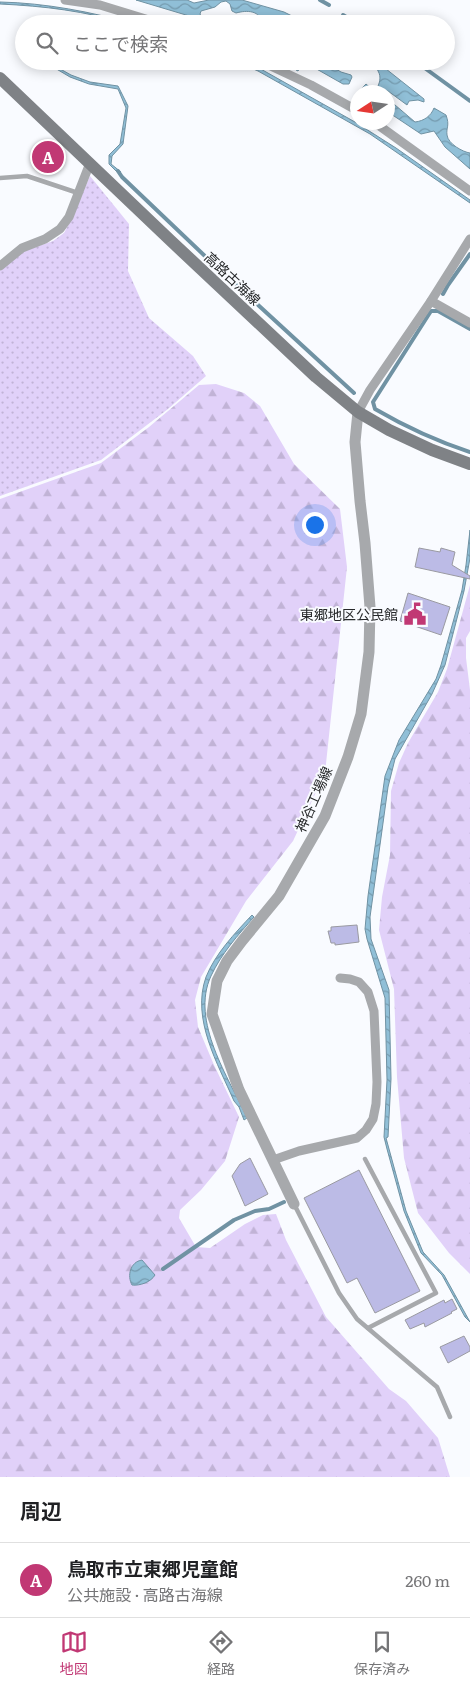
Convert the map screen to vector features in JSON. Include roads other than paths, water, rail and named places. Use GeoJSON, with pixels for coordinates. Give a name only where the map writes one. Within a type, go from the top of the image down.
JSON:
{"type":"FeatureCollection","features":[{"type":"Feature","properties":{"kind":"main road","name":"高路古海線"},"geometry":{"type":"LineString","coordinates":[[0,78],[316,377],[358,412],[389,430],[432,450],[470,464]]}},
{"type":"Feature","properties":{"kind":"street"},"geometry":{"type":"LineString","coordinates":[[65,0],[100,5],[133,15]]}},
{"type":"Feature","properties":{"kind":"street"},"geometry":{"type":"LineString","coordinates":[[279,70],[311,85],[350,107]]}},
{"type":"Feature","properties":{"kind":"street"},"geometry":{"type":"LineString","coordinates":[[385,130],[470,191]]}},
{"type":"Feature","properties":{"kind":"street"},"geometry":{"type":"LineString","coordinates":[[0,266],[22,248],[45,239],[60,229],[69,217],[90,163]]}},
{"type":"Feature","properties":{"kind":"street"},"geometry":{"type":"LineString","coordinates":[[358,412],[370,390],[470,239]]}},
{"type":"Feature","properties":{"kind":"street"},"geometry":{"type":"LineString","coordinates":[[430,301],[470,323]]}},
{"type":"Feature","properties":{"kind":"street","name":"神谷工場線"},"geometry":{"type":"LineString","coordinates":[[294,1204],[239,1090],[212,1014],[213,998],[217,980],[227,961],[279,896],[325,816],[348,757],[361,714],[369,652],[370,608],[366,543],[356,450],[358,412]]}},
{"type":"Feature","properties":{"kind":"street"},"geometry":{"type":"LineString","coordinates":[[273,1160],[299,1151],[357,1138],[366,1130],[373,1119],[377,1082],[374,1011],[368,992],[358,982],[340,978]]}},
{"type":"Feature","properties":{"kind":"lane"},"geometry":{"type":"LineString","coordinates":[[0,178],[27,176],[78,193]]}},
{"type":"Feature","properties":{"kind":"lane"},"geometry":{"type":"LineString","coordinates":[[365,1159],[436,1293],[368,1328]]}},
{"type":"Feature","properties":{"kind":"lane"},"geometry":{"type":"LineString","coordinates":[[294,1204],[339,1292],[357,1318],[437,1387],[450,1417]]}},
{"type":"Feature","properties":{"kind":"water"},"geometry":{"type":"Polygon","coordinates":[[[136,0],[187,0],[194,3],[209,0],[242,0],[290,15],[258,15],[249,11],[236,13],[232,11],[230,4],[226,1],[201,11],[200,15],[186,15],[136,0]]]}},
{"type":"Feature","properties":{"kind":"water"},"geometry":{"type":"Polygon","coordinates":[[[0,2],[34,4],[97,15],[32,6],[0,4],[0,2]]]}},
{"type":"Feature","properties":{"kind":"water"},"geometry":{"type":"Polygon","coordinates":[[[58,70],[90,82],[118,86],[128,106],[123,144],[112,156],[111,164],[121,172],[119,174],[109,164],[109,155],[120,144],[126,108],[118,89],[89,84],[58,70]]]}},
{"type":"Feature","properties":{"kind":"water"},"geometry":{"type":"Polygon","coordinates":[[[256,70],[263,70],[350,119],[350,123],[256,70]]]}},
{"type":"Feature","properties":{"kind":"water"},"geometry":{"type":"Polygon","coordinates":[[[318,70],[338,70],[351,75],[349,84],[343,84],[318,70]]]}},
{"type":"Feature","properties":{"kind":"water"},"geometry":{"type":"Polygon","coordinates":[[[378,70],[387,70],[424,99],[424,102],[418,100],[409,101],[407,105],[395,96],[395,85],[378,85],[380,77],[378,70]]]}},
{"type":"Feature","properties":{"kind":"water"},"geometry":{"type":"Polygon","coordinates":[[[395,105],[415,122],[427,118],[434,108],[446,115],[448,138],[456,147],[470,153],[470,169],[445,147],[434,131],[421,134],[395,117],[395,105]]]}},
{"type":"Feature","properties":{"kind":"water"},"geometry":{"type":"Polygon","coordinates":[[[363,130],[368,130],[396,148],[470,200],[470,203],[363,130]]]}},
{"type":"Feature","properties":{"kind":"water"},"geometry":{"type":"Polygon","coordinates":[[[470,530],[470,558],[464,591],[445,665],[432,694],[395,759],[388,787],[370,917],[371,939],[389,990],[391,1079],[388,1137],[386,1138],[406,1211],[423,1252],[444,1275],[470,1322],[465,1317],[442,1275],[421,1253],[404,1211],[387,1149],[384,1137],[387,1080],[385,998],[365,929],[385,776],[399,740],[436,679],[441,665],[462,590],[470,530]]]}},
{"type":"Feature","properties":{"kind":"water"},"geometry":{"type":"Polygon","coordinates":[[[252,915],[254,917],[225,952],[211,976],[206,993],[205,1012],[214,1049],[247,1118],[244,1120],[208,1041],[202,1009],[202,993],[206,977],[220,952],[252,915]]]}},
{"type":"Feature","properties":{"kind":"water"},"geometry":{"type":"Polygon","coordinates":[[[142,1260],[155,1275],[145,1283],[132,1285],[130,1274],[132,1266],[142,1260]]]}},
{"type":"Feature","properties":{"kind":"waterway"},"geometry":{"type":"LineString","coordinates":[[320,0],[329,5]]}},
{"type":"Feature","properties":{"kind":"waterway"},"geometry":{"type":"LineString","coordinates":[[427,70],[470,101]]}},
{"type":"Feature","properties":{"kind":"waterway"},"geometry":{"type":"LineString","coordinates":[[118,171],[207,258],[354,393]]}},
{"type":"Feature","properties":{"kind":"waterway"},"geometry":{"type":"LineString","coordinates":[[443,294],[470,254]]}},
{"type":"Feature","properties":{"kind":"waterway"},"geometry":{"type":"LineString","coordinates":[[470,329],[438,311],[431,311],[373,402],[375,409],[398,422],[470,452]]}},
{"type":"Feature","properties":{"kind":"waterway"},"geometry":{"type":"LineString","coordinates":[[163,1269],[234,1220],[255,1211],[269,1209],[284,1202]]}},
{"type":"Feature","properties":{"kind":"place","name":"鳥取市立東郷児童館"},"geometry":{"type":"Point","coordinates":[48,157]}},
{"type":"Feature","properties":{"kind":"place","name":"東郷地区公民館"},"geometry":{"type":"Point","coordinates":[415,614]}}]}
